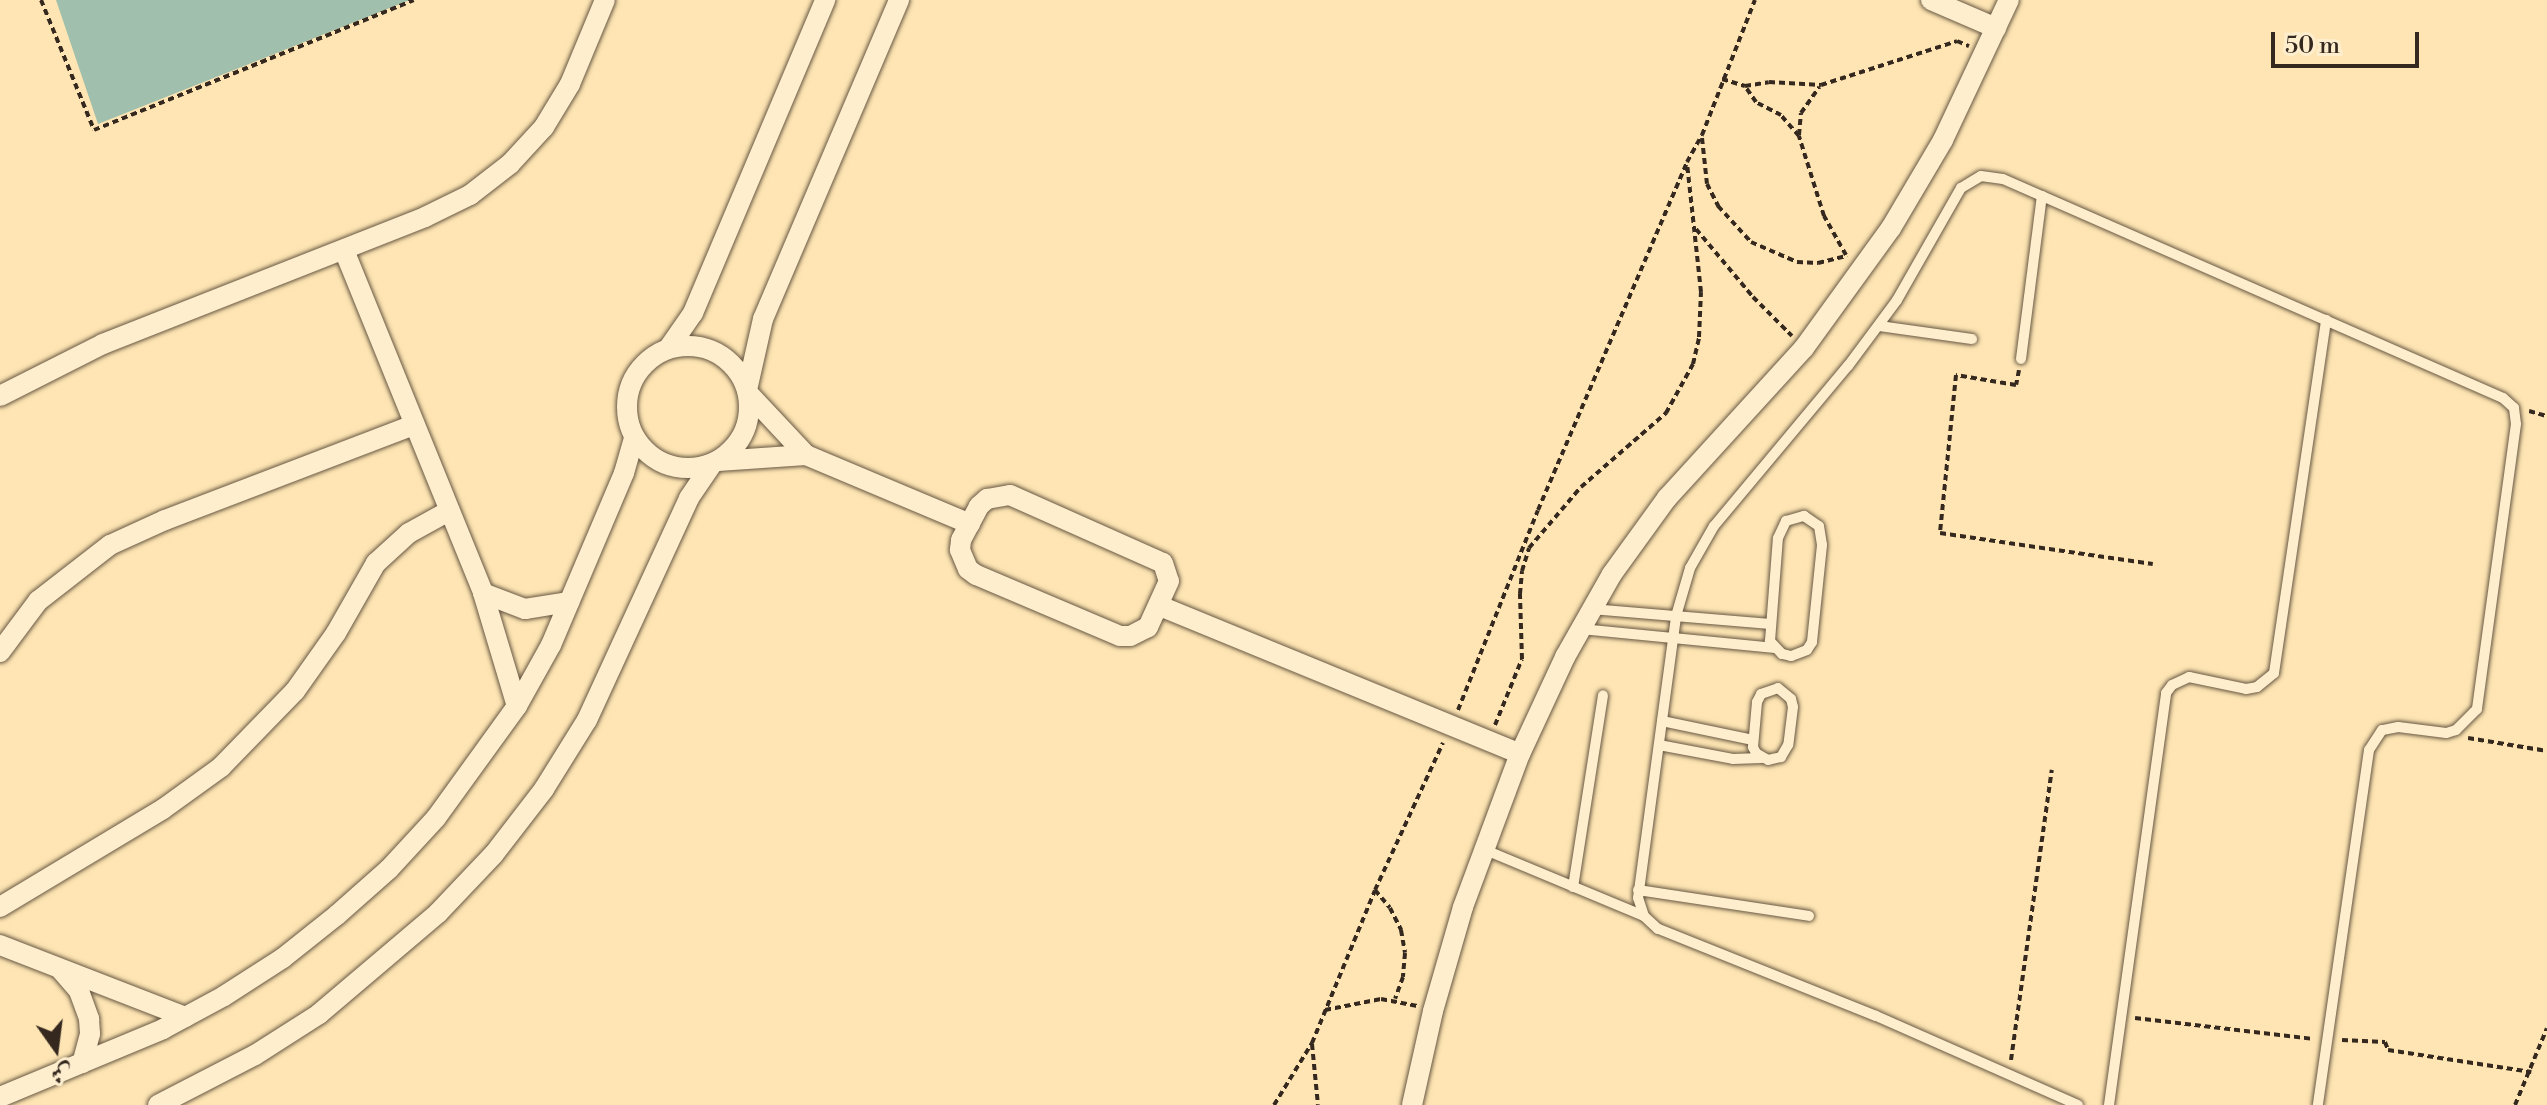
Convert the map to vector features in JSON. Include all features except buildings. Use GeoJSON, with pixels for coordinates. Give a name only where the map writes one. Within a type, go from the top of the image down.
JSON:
{"type":"FeatureCollection","features":[{"type":"Feature","properties":{"kind":"street"},"geometry":{"type":"LineString","coordinates":[[0,396],[103,344],[448,207],[510,164],[558,106],[605,0]]}},
{"type":"Feature","properties":{"kind":"street"},"geometry":{"type":"LineString","coordinates":[[806,455],[714,462],[690,469],[668,465],[649,454],[634,437],[628,421],[630,385],[639,370],[668,349],[693,313],[825,0]]}},
{"type":"Feature","properties":{"kind":"street"},"geometry":{"type":"LineString","coordinates":[[158,1105],[255,1055],[319,1014],[428,922],[494,854],[544,789],[587,720],[689,498],[714,462],[733,449],[744,432],[749,413],[747,391],[763,319],[899,0]]}},
{"type":"Feature","properties":{"kind":"street"},"geometry":{"type":"LineString","coordinates":[[1931,0],[1996,28]]}},
{"type":"Feature","properties":{"kind":"street"},"geometry":{"type":"LineString","coordinates":[[1412,1105],[1433,1011],[1483,849],[1520,754],[1591,609],[1667,498],[1804,348],[1863,270],[1918,185],[2009,0]]}},
{"type":"Feature","properties":{"kind":"street"},"geometry":{"type":"LineString","coordinates":[[344,250],[483,593],[517,706]]}},
{"type":"Feature","properties":{"kind":"street"},"geometry":{"type":"LineString","coordinates":[[668,349],[693,346],[716,352],[735,368],[747,391],[806,455],[970,524]]}},
{"type":"Feature","properties":{"kind":"street"},"geometry":{"type":"LineString","coordinates":[[0,652],[38,601],[110,545],[165,520],[414,425]]}},
{"type":"Feature","properties":{"kind":"street"},"geometry":{"type":"LineString","coordinates":[[0,1097],[186,1017],[283,958],[389,869],[445,807],[517,706],[569,602],[624,473],[634,437]]}},
{"type":"Feature","properties":{"kind":"street"},"geometry":{"type":"LineString","coordinates":[[1010,495],[1163,563],[1169,581],[1148,627],[1130,636],[1120,636],[976,575],[963,560],[961,540],[970,524],[979,506],[998,496],[1010,495]]}},
{"type":"Feature","properties":{"kind":"street"},"geometry":{"type":"LineString","coordinates":[[0,907],[163,809],[230,759],[272,718],[316,663],[376,563],[409,533],[449,511]]}},
{"type":"Feature","properties":{"kind":"street"},"geometry":{"type":"LineString","coordinates":[[483,593],[525,609],[569,602]]}},
{"type":"Feature","properties":{"kind":"street"},"geometry":{"type":"LineString","coordinates":[[1160,606],[1520,754]]}},
{"type":"Feature","properties":{"kind":"street"},"geometry":{"type":"LineString","coordinates":[[0,945],[186,1017]]}},
{"type":"Feature","properties":{"kind":"street"},"geometry":{"type":"LineString","coordinates":[[61,970],[79,991],[89,1019],[87,1049],[82,1063]]}},
{"type":"Feature","properties":{"kind":"lane"},"geometry":{"type":"LineString","coordinates":[[1644,916],[1638,890],[1676,616],[1690,568],[1714,526],[1879,326],[1919,266],[1961,188],[1970,181],[1992,176],[2503,398],[2514,408],[2516,424],[2479,704],[2475,714],[2451,732],[2398,727],[2382,730],[2372,743],[2318,1105]]}},
{"type":"Feature","properties":{"kind":"lane"},"geometry":{"type":"LineString","coordinates":[[2021,359],[2042,196]]}},
{"type":"Feature","properties":{"kind":"lane"},"geometry":{"type":"LineString","coordinates":[[2109,1105],[2166,693],[2172,685],[2189,677],[2246,689],[2257,687],[2274,673],[2326,320]]}},
{"type":"Feature","properties":{"kind":"lane"},"geometry":{"type":"LineString","coordinates":[[1879,326],[1972,339]]}},
{"type":"Feature","properties":{"kind":"lane"},"geometry":{"type":"LineString","coordinates":[[1804,516],[1813,520],[1823,535],[1812,642],[1799,655],[1782,654],[1770,641],[1770,624],[1780,529],[1786,521],[1804,516]]}},
{"type":"Feature","properties":{"kind":"lane"},"geometry":{"type":"LineString","coordinates":[[1591,609],[1770,624]]}},
{"type":"Feature","properties":{"kind":"lane"},"geometry":{"type":"LineString","coordinates":[[1581,629],[1775,648]]}},
{"type":"Feature","properties":{"kind":"lane"},"geometry":{"type":"LineString","coordinates":[[1659,745],[1733,759],[1775,760],[1786,752],[1793,707],[1786,692],[1778,688],[1761,694],[1753,740],[1761,758]]}},
{"type":"Feature","properties":{"kind":"lane"},"geometry":{"type":"LineString","coordinates":[[1573,887],[1603,695]]}},
{"type":"Feature","properties":{"kind":"lane"},"geometry":{"type":"LineString","coordinates":[[1662,721],[1753,740]]}},
{"type":"Feature","properties":{"kind":"lane"},"geometry":{"type":"LineString","coordinates":[[1483,849],[1644,916],[1658,929],[1876,1016],[2078,1105]]}},
{"type":"Feature","properties":{"kind":"lane"},"geometry":{"type":"LineString","coordinates":[[1638,890],[1809,916]]}},
{"type":"Feature","properties":{"kind":"path"},"geometry":{"type":"LineString","coordinates":[[41,0],[94,130],[414,0]]}},
{"type":"Feature","properties":{"kind":"path"},"geometry":{"type":"LineString","coordinates":[[1274,1105],[1312,1043],[1375,890],[1450,727],[1538,510],[1687,162],[1702,135],[1755,0]]}},
{"type":"Feature","properties":{"kind":"path"},"geometry":{"type":"LineString","coordinates":[[1722,79],[1745,86],[1769,82],[1821,85],[1957,41],[1985,52]]}},
{"type":"Feature","properties":{"kind":"path"},"geometry":{"type":"LineString","coordinates":[[1821,85],[1801,113],[1799,136],[1824,216],[1847,256],[1863,270]]}},
{"type":"Feature","properties":{"kind":"path"},"geometry":{"type":"LineString","coordinates":[[1745,86],[1756,102],[1781,115],[1799,136]]}},
{"type":"Feature","properties":{"kind":"path"},"geometry":{"type":"LineString","coordinates":[[1702,135],[1705,172],[1718,206],[1751,242],[1797,262],[1818,263],[1847,256]]}},
{"type":"Feature","properties":{"kind":"path"},"geometry":{"type":"LineString","coordinates":[[1488,742],[1522,659],[1520,594],[1522,571],[1529,548],[1581,487],[1666,413],[1693,364],[1701,310],[1687,162]]}},
{"type":"Feature","properties":{"kind":"path"},"geometry":{"type":"LineString","coordinates":[[1695,227],[1753,297],[1804,348]]}},
{"type":"Feature","properties":{"kind":"path"},"geometry":{"type":"LineString","coordinates":[[2021,359],[2016,385],[1956,375],[1940,533],[2153,564]]}},
{"type":"Feature","properties":{"kind":"path"},"geometry":{"type":"LineString","coordinates":[[2451,732],[2478,742],[2547,751]]}},
{"type":"Feature","properties":{"kind":"path"},"geometry":{"type":"LineString","coordinates":[[2009,1074],[2052,770]]}},
{"type":"Feature","properties":{"kind":"path"},"geometry":{"type":"LineString","coordinates":[[1375,890],[1390,908],[1401,930],[1405,953],[1403,977],[1395,999]]}},
{"type":"Feature","properties":{"kind":"path"},"geometry":{"type":"LineString","coordinates":[[1325,1010],[1395,999],[1433,1011]]}},
{"type":"Feature","properties":{"kind":"path"},"geometry":{"type":"LineString","coordinates":[[2515,1105],[2547,1028]]}},
{"type":"Feature","properties":{"kind":"path"},"geometry":{"type":"LineString","coordinates":[[1312,1043],[1318,1105]]}},
{"type":"Feature","properties":{"kind":"shaded area"},"geometry":{"type":"Polygon","coordinates":[[[56,0],[410,0],[98,124],[56,0]]]}}]}
